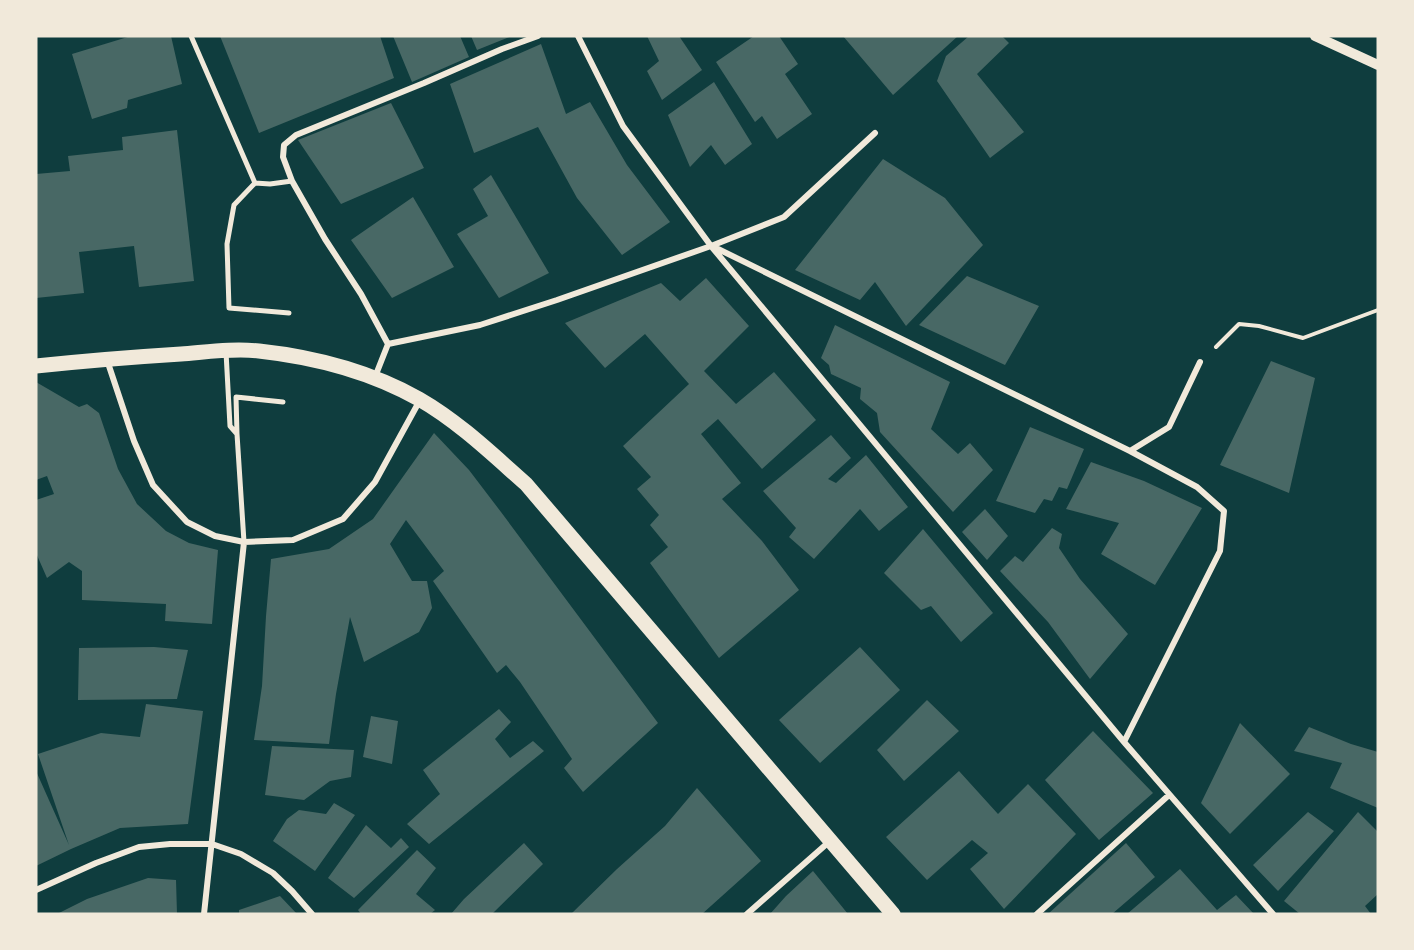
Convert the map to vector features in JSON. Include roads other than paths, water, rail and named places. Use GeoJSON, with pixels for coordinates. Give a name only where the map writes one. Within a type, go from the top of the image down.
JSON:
{"type":"FeatureCollection","features":[{"type":"Feature","properties":{"kind":"main road"},"geometry":{"type":"LineString","coordinates":[[36,366],[226,350],[258,350],[304,358],[375,378],[420,400],[473,436],[526,484],[893,914]]}},
{"type":"Feature","properties":{"kind":"street"},"geometry":{"type":"LineString","coordinates":[[192,36],[255,183]]}},
{"type":"Feature","properties":{"kind":"street"},"geometry":{"type":"LineString","coordinates":[[375,378],[388,344],[361,294],[325,239],[292,181],[283,157],[284,145],[296,135],[538,36]]}},
{"type":"Feature","properties":{"kind":"street"},"geometry":{"type":"LineString","coordinates":[[578,36],[623,126],[711,246],[1124,742],[1274,914]]}},
{"type":"Feature","properties":{"kind":"street"},"geometry":{"type":"LineString","coordinates":[[1315,36],[1378,64]]}},
{"type":"Feature","properties":{"kind":"street"},"geometry":{"type":"LineString","coordinates":[[388,344],[480,325],[711,246],[784,216],[875,133]]}},
{"type":"Feature","properties":{"kind":"street"},"geometry":{"type":"LineString","coordinates":[[255,183],[270,184],[292,181]]}},
{"type":"Feature","properties":{"kind":"street"},"geometry":{"type":"LineString","coordinates":[[255,183],[234,205],[227,244],[229,308],[289,313]]}},
{"type":"Feature","properties":{"kind":"street"},"geometry":{"type":"LineString","coordinates":[[711,246],[1130,451],[1197,487],[1224,511],[1220,551],[1124,742]]}},
{"type":"Feature","properties":{"kind":"street"},"geometry":{"type":"LineString","coordinates":[[226,350],[230,426],[237,434]]}},
{"type":"Feature","properties":{"kind":"street"},"geometry":{"type":"LineString","coordinates":[[106,359],[134,441],[153,485],[187,522],[215,536],[244,542],[293,540],[343,519],[375,482],[420,400]]}},
{"type":"Feature","properties":{"kind":"street"},"geometry":{"type":"LineString","coordinates":[[1130,451],[1169,427],[1200,362]]}},
{"type":"Feature","properties":{"kind":"street"},"geometry":{"type":"LineString","coordinates":[[204,914],[244,542],[236,397],[283,402]]}},
{"type":"Feature","properties":{"kind":"street"},"geometry":{"type":"LineString","coordinates":[[1037,914],[1169,795]]}},
{"type":"Feature","properties":{"kind":"street"},"geometry":{"type":"LineString","coordinates":[[747,914],[831,840]]}},
{"type":"Feature","properties":{"kind":"street"},"geometry":{"type":"LineString","coordinates":[[36,890],[96,863],[139,847],[212,844],[241,854],[273,873],[312,914]]}}]}
